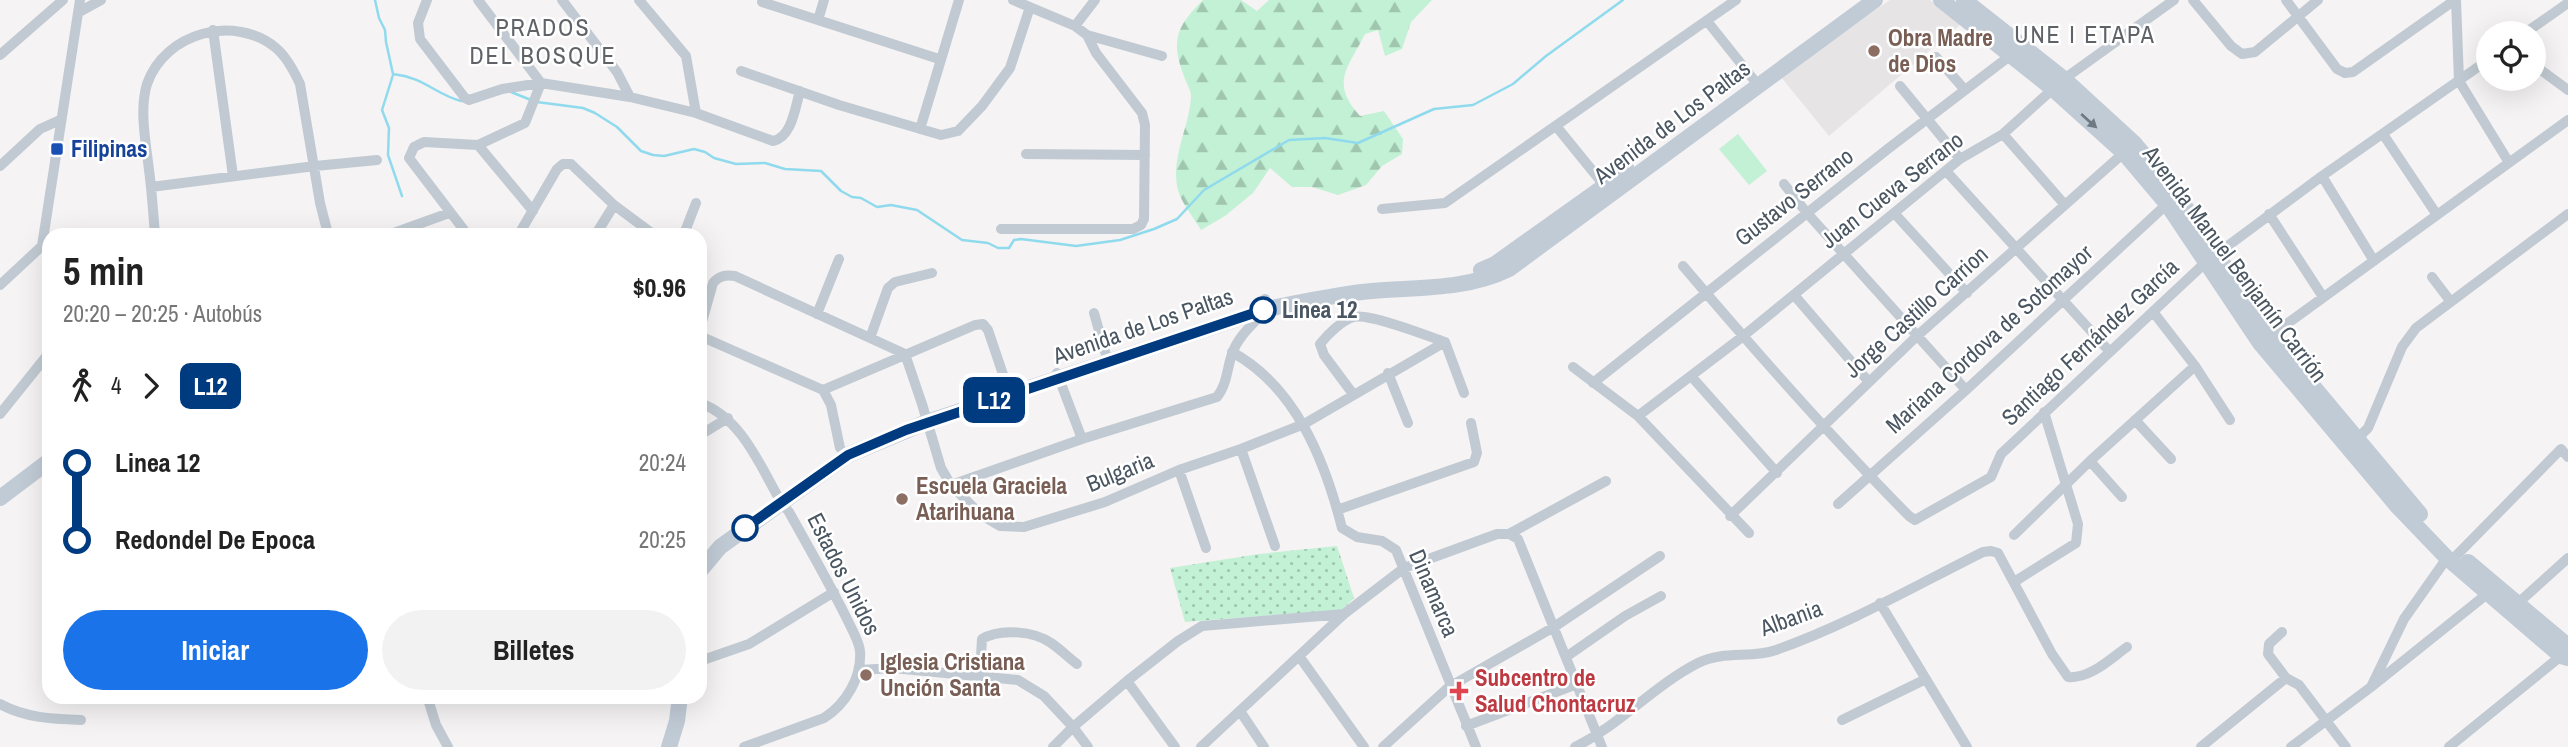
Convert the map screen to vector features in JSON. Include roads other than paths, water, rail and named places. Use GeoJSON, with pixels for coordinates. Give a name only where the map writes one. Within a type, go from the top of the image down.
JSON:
{"type":"FeatureCollection","features":[{"type":"Feature","properties":{"kind":"main road","name":"Avenida Manuel Benjamín Carrión"},"geometry":{"type":"LineString","coordinates":[[1941,0],[2017,50]]}},
{"type":"Feature","properties":{"kind":"main road","name":"Avenida Manuel Benjamín Carrión"},"geometry":{"type":"LineString","coordinates":[[1964,0],[2129,148],[2178,196],[2211,258]]}},
{"type":"Feature","properties":{"kind":"main road","name":"Avenida de Los Paltas"},"geometry":{"type":"LineString","coordinates":[[780,502],[784,492],[840,448],[926,417],[1324,287],[1430,279],[1477,272],[1495,264],[1608,191],[1863,3]]}},
{"type":"Feature","properties":{"kind":"main road","name":"Avenida Manuel Benjamín Carrión"},"geometry":{"type":"LineString","coordinates":[[2129,148],[2167,204],[2211,258],[2266,339],[2398,507],[2487,594],[2566,653]]}},
{"type":"Feature","properties":{"kind":"main road","name":"Avenida Manuel Benjamín Carrión"},"geometry":{"type":"LineString","coordinates":[[2266,339],[2357,439],[2451,557],[2518,604],[2566,653]]}},
{"type":"Feature","properties":{"kind":"main road","name":"Avenida de Los Paltas"},"geometry":{"type":"LineString","coordinates":[[707,563],[720,547],[828,467],[926,417]]}},
{"type":"Feature","properties":{"kind":"main road"},"geometry":{"type":"LineString","coordinates":[[0,498],[42,466]]}},
{"type":"Feature","properties":{"kind":"main road"},"geometry":{"type":"LineString","coordinates":[[707,548],[720,547]]}},
{"type":"Feature","properties":{"kind":"main road"},"geometry":{"type":"LineString","coordinates":[[669,747],[679,704]]}},
{"type":"Feature","properties":{"kind":"street"},"geometry":{"type":"LineString","coordinates":[[0,55],[63,0]]}},
{"type":"Feature","properties":{"kind":"street"},"geometry":{"type":"LineString","coordinates":[[48,228],[60,120],[79,6],[101,0]]}},
{"type":"Feature","properties":{"kind":"street"},"geometry":{"type":"LineString","coordinates":[[427,0],[418,23],[420,39],[465,98],[470,100],[502,89],[541,83],[630,97],[696,113],[773,141],[787,134],[800,91]]}},
{"type":"Feature","properties":{"kind":"street"},"geometry":{"type":"LineString","coordinates":[[462,228],[410,158],[414,147],[425,142],[478,145],[525,123],[538,97],[541,83],[478,0]]}},
{"type":"Feature","properties":{"kind":"street"},"geometry":{"type":"LineString","coordinates":[[562,0],[617,72],[630,97]]}},
{"type":"Feature","properties":{"kind":"street"},"geometry":{"type":"LineString","coordinates":[[639,0],[686,56],[696,113]]}},
{"type":"Feature","properties":{"kind":"street"},"geometry":{"type":"LineString","coordinates":[[818,20],[824,0]]}},
{"type":"Feature","properties":{"kind":"street"},"geometry":{"type":"LineString","coordinates":[[920,129],[958,0]]}},
{"type":"Feature","properties":{"kind":"street"},"geometry":{"type":"LineString","coordinates":[[1001,229],[1133,229],[1141,225],[1144,219],[1145,155],[1142,113],[1096,53],[1087,36],[1075,26],[1013,0]]}},
{"type":"Feature","properties":{"kind":"street"},"geometry":{"type":"LineString","coordinates":[[1075,26],[1095,0]]}},
{"type":"Feature","properties":{"kind":"street"},"geometry":{"type":"LineString","coordinates":[[1382,209],[1445,203],[1737,0]]}},
{"type":"Feature","properties":{"kind":"street","name":"Juan Cueva Serrano"},"geometry":{"type":"LineString","coordinates":[[1638,416],[1742,337],[1961,159],[2003,134],[2058,84],[2174,0]]}},
{"type":"Feature","properties":{"kind":"street"},"geometry":{"type":"LineString","coordinates":[[2193,0],[2231,46],[2242,54],[2255,52],[2318,0]]}},
{"type":"Feature","properties":{"kind":"street"},"geometry":{"type":"LineString","coordinates":[[2286,0],[2337,69],[2345,73],[2353,72],[2456,0]]}},
{"type":"Feature","properties":{"kind":"street"},"geometry":{"type":"LineString","coordinates":[[2456,0],[2459,81],[2508,161]]}},
{"type":"Feature","properties":{"kind":"street"},"geometry":{"type":"LineString","coordinates":[[762,2],[939,59]]}},
{"type":"Feature","properties":{"kind":"street"},"geometry":{"type":"LineString","coordinates":[[2539,21],[2560,4]]}},
{"type":"Feature","properties":{"kind":"street"},"geometry":{"type":"LineString","coordinates":[[741,71],[941,135],[958,131],[982,106],[1010,68],[1030,8]]}},
{"type":"Feature","properties":{"kind":"street"},"geometry":{"type":"LineString","coordinates":[[1707,21],[1756,81]]}},
{"type":"Feature","properties":{"kind":"street"},"geometry":{"type":"LineString","coordinates":[[213,30],[233,176]]}},
{"type":"Feature","properties":{"kind":"street"},"geometry":{"type":"LineString","coordinates":[[154,228],[144,122],[147,84],[160,62],[176,45],[213,30],[250,34],[278,49],[292,66],[300,84],[326,228]]}},
{"type":"Feature","properties":{"kind":"street"},"geometry":{"type":"LineString","coordinates":[[1087,36],[1162,56]]}},
{"type":"Feature","properties":{"kind":"street","name":"Gustavo Serrano"},"geometry":{"type":"LineString","coordinates":[[1593,383],[2017,50]]}},
{"type":"Feature","properties":{"kind":"street"},"geometry":{"type":"LineString","coordinates":[[1936,57],[1965,90]]}},
{"type":"Feature","properties":{"kind":"street","name":"Santiago Fernández García"},"geometry":{"type":"LineString","coordinates":[[1868,475],[1915,520],[1991,477],[2001,454],[2211,258],[2322,176],[2476,69]]}},
{"type":"Feature","properties":{"kind":"street"},"geometry":{"type":"LineString","coordinates":[[2546,74],[2568,90]]}},
{"type":"Feature","properties":{"kind":"street"},"geometry":{"type":"LineString","coordinates":[[1899,86],[1961,159]]}},
{"type":"Feature","properties":{"kind":"street"},"geometry":{"type":"LineString","coordinates":[[0,166],[40,129],[60,120]]}},
{"type":"Feature","properties":{"kind":"street"},"geometry":{"type":"LineString","coordinates":[[2266,339],[2568,120]]}},
{"type":"Feature","properties":{"kind":"street"},"geometry":{"type":"LineString","coordinates":[[1556,126],[1608,191]]}},
{"type":"Feature","properties":{"kind":"street"},"geometry":{"type":"LineString","coordinates":[[2003,134],[2064,205]]}},
{"type":"Feature","properties":{"kind":"street"},"geometry":{"type":"LineString","coordinates":[[2383,134],[2437,215]]}},
{"type":"Feature","properties":{"kind":"street"},"geometry":{"type":"LineString","coordinates":[[478,145],[533,211]]}},
{"type":"Feature","properties":{"kind":"street","name":"Jorge Castillo Carrion"},"geometry":{"type":"LineString","coordinates":[[1730,516],[1917,337],[2129,148]]}},
{"type":"Feature","properties":{"kind":"street"},"geometry":{"type":"LineString","coordinates":[[1026,154],[1145,155]]}},
{"type":"Feature","properties":{"kind":"street"},"geometry":{"type":"LineString","coordinates":[[151,187],[377,160]]}},
{"type":"Feature","properties":{"kind":"street"},"geometry":{"type":"LineString","coordinates":[[523,228],[557,169],[563,164],[571,164],[578,169],[614,205],[645,228]]}},
{"type":"Feature","properties":{"kind":"street"},"geometry":{"type":"LineString","coordinates":[[1947,172],[2110,352]]}},
{"type":"Feature","properties":{"kind":"street"},"geometry":{"type":"LineString","coordinates":[[2322,176],[2374,261]]}},
{"type":"Feature","properties":{"kind":"street"},"geometry":{"type":"LineString","coordinates":[[1784,184],[1966,390]]}},
{"type":"Feature","properties":{"kind":"street"},"geometry":{"type":"LineString","coordinates":[[686,228],[696,203]]}},
{"type":"Feature","properties":{"kind":"street","name":"Mariana Cordova de Sotomayor"},"geometry":{"type":"LineString","coordinates":[[1838,504],[2167,204]]}},
{"type":"Feature","properties":{"kind":"street"},"geometry":{"type":"LineString","coordinates":[[600,228],[614,205]]}},
{"type":"Feature","properties":{"kind":"street"},"geometry":{"type":"LineString","coordinates":[[408,228],[449,213]]}},
{"type":"Feature","properties":{"kind":"street"},"geometry":{"type":"LineString","coordinates":[[1895,214],[1967,293]]}},
{"type":"Feature","properties":{"kind":"street"},"geometry":{"type":"LineString","coordinates":[[2269,214],[2323,297]]}},
{"type":"Feature","properties":{"kind":"street"},"geometry":{"type":"LineString","coordinates":[[2357,439],[2368,428],[2402,347],[2416,328],[2568,214]]}},
{"type":"Feature","properties":{"kind":"street"},"geometry":{"type":"LineString","coordinates":[[0,285],[42,250]]}},
{"type":"Feature","properties":{"kind":"street"},"geometry":{"type":"LineString","coordinates":[[817,314],[839,259]]}},
{"type":"Feature","properties":{"kind":"street"},"geometry":{"type":"LineString","coordinates":[[1683,266],[1742,337],[1868,475]]}},
{"type":"Feature","properties":{"kind":"street"},"geometry":{"type":"LineString","coordinates":[[870,338],[888,288],[895,282],[932,273]]}},
{"type":"Feature","properties":{"kind":"street"},"geometry":{"type":"LineString","coordinates":[[707,304],[713,283],[725,275],[735,276],[905,354]]}},
{"type":"Feature","properties":{"kind":"street"},"geometry":{"type":"LineString","coordinates":[[2432,277],[2451,302]]}},
{"type":"Feature","properties":{"kind":"street"},"geometry":{"type":"LineString","coordinates":[[1794,295],[1869,382]]}},
{"type":"Feature","properties":{"kind":"street"},"geometry":{"type":"LineString","coordinates":[[951,485],[1082,439],[1217,397],[1241,336],[1266,304]]}},
{"type":"Feature","properties":{"kind":"street"},"geometry":{"type":"LineString","coordinates":[[1094,313],[1107,358]]}},
{"type":"Feature","properties":{"kind":"street"},"geometry":{"type":"LineString","coordinates":[[2154,313],[2195,366],[2230,420]]}},
{"type":"Feature","properties":{"kind":"street"},"geometry":{"type":"LineString","coordinates":[[1353,394],[1324,355],[1320,344],[1326,336],[1354,317],[1370,318],[1444,342],[1464,393]]}},
{"type":"Feature","properties":{"kind":"street"},"geometry":{"type":"LineString","coordinates":[[823,390],[975,325],[983,324],[988,330],[1009,391]]}},
{"type":"Feature","properties":{"kind":"street"},"geometry":{"type":"LineString","coordinates":[[707,339],[823,390],[831,405],[840,448]]}},
{"type":"Feature","properties":{"kind":"street","name":"Bulgaria"},"geometry":{"type":"LineString","coordinates":[[905,354],[941,468],[951,485],[981,515],[1000,526],[1024,527],[1105,502],[1179,470],[1304,424],[1444,342]]}},
{"type":"Feature","properties":{"kind":"street","name":"Dinamarca"},"geometry":{"type":"LineString","coordinates":[[1233,352],[1268,377],[1304,424],[1338,510],[1342,528],[1357,537],[1382,541],[1396,550],[1449,687],[1476,747]]}},
{"type":"Feature","properties":{"kind":"street"},"geometry":{"type":"LineString","coordinates":[[0,414],[42,362]]}},
{"type":"Feature","properties":{"kind":"street"},"geometry":{"type":"LineString","coordinates":[[2014,535],[2090,461],[2195,366]]}},
{"type":"Feature","properties":{"kind":"street"},"geometry":{"type":"LineString","coordinates":[[1573,367],[1638,416],[1749,533]]}},
{"type":"Feature","properties":{"kind":"street"},"geometry":{"type":"LineString","coordinates":[[1388,373],[1408,423]]}},
{"type":"Feature","properties":{"kind":"street"},"geometry":{"type":"LineString","coordinates":[[1057,375],[1082,439]]}},
{"type":"Feature","properties":{"kind":"street"},"geometry":{"type":"LineString","coordinates":[[1691,376],[1777,472]]}},
{"type":"Feature","properties":{"kind":"street","name":"Estados Unidos"},"geometry":{"type":"LineString","coordinates":[[707,406],[728,418],[738,430],[780,502],[789,512],[834,592],[860,647],[860,670],[893,668],[1018,680],[1044,696],[1088,747]]}},
{"type":"Feature","properties":{"kind":"street"},"geometry":{"type":"LineString","coordinates":[[2014,582],[2076,543],[2078,524],[2044,412]]}},
{"type":"Feature","properties":{"kind":"street"},"geometry":{"type":"LineString","coordinates":[[707,431],[728,418]]}},
{"type":"Feature","properties":{"kind":"street"},"geometry":{"type":"LineString","coordinates":[[2135,421],[2171,459]]}},
{"type":"Feature","properties":{"kind":"street"},"geometry":{"type":"LineString","coordinates":[[1338,510],[1474,462],[1478,453],[1471,423]]}},
{"type":"Feature","properties":{"kind":"street"},"geometry":{"type":"LineString","coordinates":[[1241,449],[1275,546]]}},
{"type":"Feature","properties":{"kind":"street"},"geometry":{"type":"LineString","coordinates":[[2371,687],[2404,619],[2451,557],[2564,453]]}},
{"type":"Feature","properties":{"kind":"street"},"geometry":{"type":"LineString","coordinates":[[2090,461],[2122,497]]}},
{"type":"Feature","properties":{"kind":"street"},"geometry":{"type":"LineString","coordinates":[[1179,470],[1206,548]]}},
{"type":"Feature","properties":{"kind":"street"},"geometry":{"type":"LineString","coordinates":[[1201,747],[1344,614],[1404,568],[1497,534],[1509,534],[1606,481]]}},
{"type":"Feature","properties":{"kind":"street"},"geometry":{"type":"LineString","coordinates":[[1509,534],[1518,539],[1602,747]]}},
{"type":"Feature","properties":{"kind":"street","name":"Albania"},"geometry":{"type":"LineString","coordinates":[[1575,747],[1598,736],[1670,679],[1698,663],[1713,656],[1773,651],[1880,603],[1983,552],[1998,553],[2052,654],[2068,677],[2078,678],[2095,670],[2127,647]]}},
{"type":"Feature","properties":{"kind":"street"},"geometry":{"type":"LineString","coordinates":[[1383,747],[1449,687],[1554,627],[1660,556]]}},
{"type":"Feature","properties":{"kind":"street"},"geometry":{"type":"LineString","coordinates":[[2518,604],[2567,560]]}},
{"type":"Feature","properties":{"kind":"street"},"geometry":{"type":"LineString","coordinates":[[707,659],[749,644],[834,592]]}},
{"type":"Feature","properties":{"kind":"street"},"geometry":{"type":"LineString","coordinates":[[2291,747],[2487,594]]}},
{"type":"Feature","properties":{"kind":"street"},"geometry":{"type":"LineString","coordinates":[[1566,657],[1625,616],[1661,596]]}},
{"type":"Feature","properties":{"kind":"street"},"geometry":{"type":"LineString","coordinates":[[1880,603],[1967,747]]}},
{"type":"Feature","properties":{"kind":"street"},"geometry":{"type":"LineString","coordinates":[[1053,747],[1127,681],[1178,640],[1202,626],[1344,614]]}},
{"type":"Feature","properties":{"kind":"street"},"geometry":{"type":"LineString","coordinates":[[2282,632],[2269,644],[2268,654],[2286,678],[2299,685],[2346,747]]}},
{"type":"Feature","properties":{"kind":"street"},"geometry":{"type":"LineString","coordinates":[[980,675],[982,639],[1003,633],[1025,633],[1049,641],[1077,664]]}},
{"type":"Feature","properties":{"kind":"street"},"geometry":{"type":"LineString","coordinates":[[2449,747],[2566,653]]}},
{"type":"Feature","properties":{"kind":"street"},"geometry":{"type":"LineString","coordinates":[[1298,656],[1364,747]]}},
{"type":"Feature","properties":{"kind":"street"},"geometry":{"type":"LineString","coordinates":[[744,747],[834,712],[843,702],[860,670]]}},
{"type":"Feature","properties":{"kind":"street"},"geometry":{"type":"LineString","coordinates":[[2201,747],[2286,678]]}},
{"type":"Feature","properties":{"kind":"street"},"geometry":{"type":"LineString","coordinates":[[1842,720],[1926,679]]}},
{"type":"Feature","properties":{"kind":"street"},"geometry":{"type":"LineString","coordinates":[[1127,681],[1175,747]]}},
{"type":"Feature","properties":{"kind":"street"},"geometry":{"type":"LineString","coordinates":[[1466,726],[1577,684]]}},
{"type":"Feature","properties":{"kind":"street"},"geometry":{"type":"LineString","coordinates":[[0,704],[16,713],[41,718],[81,720]]}},
{"type":"Feature","properties":{"kind":"street"},"geometry":{"type":"LineString","coordinates":[[429,704],[436,725],[449,747]]}},
{"type":"Feature","properties":{"kind":"street"},"geometry":{"type":"LineString","coordinates":[[1240,711],[1264,747]]}},
{"type":"Feature","properties":{"kind":"waterway"},"geometry":{"type":"LineString","coordinates":[[375,0],[385,30],[393,74],[421,82],[461,101]]}},
{"type":"Feature","properties":{"kind":"waterway"},"geometry":{"type":"LineString","coordinates":[[537,102],[583,108],[595,113],[617,127],[641,151],[653,155],[664,156],[694,149],[736,164],[765,163],[785,169],[821,171],[841,191],[852,197],[861,198],[877,207],[891,205],[917,210],[962,240],[988,243],[998,248],[1009,248],[1014,240],[1021,239],[1076,246],[1120,240],[1177,219],[1204,190],[1289,140],[1325,138],[1358,143],[1434,109],[1473,105],[1513,84],[1546,56],[1623,0]]}},
{"type":"Feature","properties":{"kind":"waterway"},"geometry":{"type":"LineString","coordinates":[[393,75],[382,110],[389,128],[388,155],[402,196]]}},
{"type":"Feature","properties":{"kind":"waterway"},"geometry":{"type":"LineString","coordinates":[[511,92],[531,100]]}},
{"type":"Feature","properties":{"kind":"place","name":"Obra Madre de Dios"},"geometry":{"type":"Point","coordinates":[1874,51]}},
{"type":"Feature","properties":{"kind":"place","name":"Filipinas"},"geometry":{"type":"Point","coordinates":[57,149]}},
{"type":"Feature","properties":{"kind":"place","name":"Linea 12"},"geometry":{"type":"Point","coordinates":[1263,310]}},
{"type":"Feature","properties":{"kind":"place","name":"Escuela Graciela Atarihuana"},"geometry":{"type":"Point","coordinates":[902,499]}},
{"type":"Feature","properties":{"kind":"place","name":"Iglesia Cristiana Unción Santa"},"geometry":{"type":"Point","coordinates":[866,675]}},
{"type":"Feature","properties":{"kind":"place","name":"Subcentro de Salud Chontacruz"},"geometry":{"type":"Point","coordinates":[1459,691]}},
{"type":"Feature","properties":{"kind":"district","name":"UNE I ETAPA"},"geometry":{"type":"Point","coordinates":[2085,35]}},
{"type":"Feature","properties":{"kind":"district","name":"PRADOS DEL BOSQUE"},"geometry":{"type":"Point","coordinates":[543,42]}}]}
